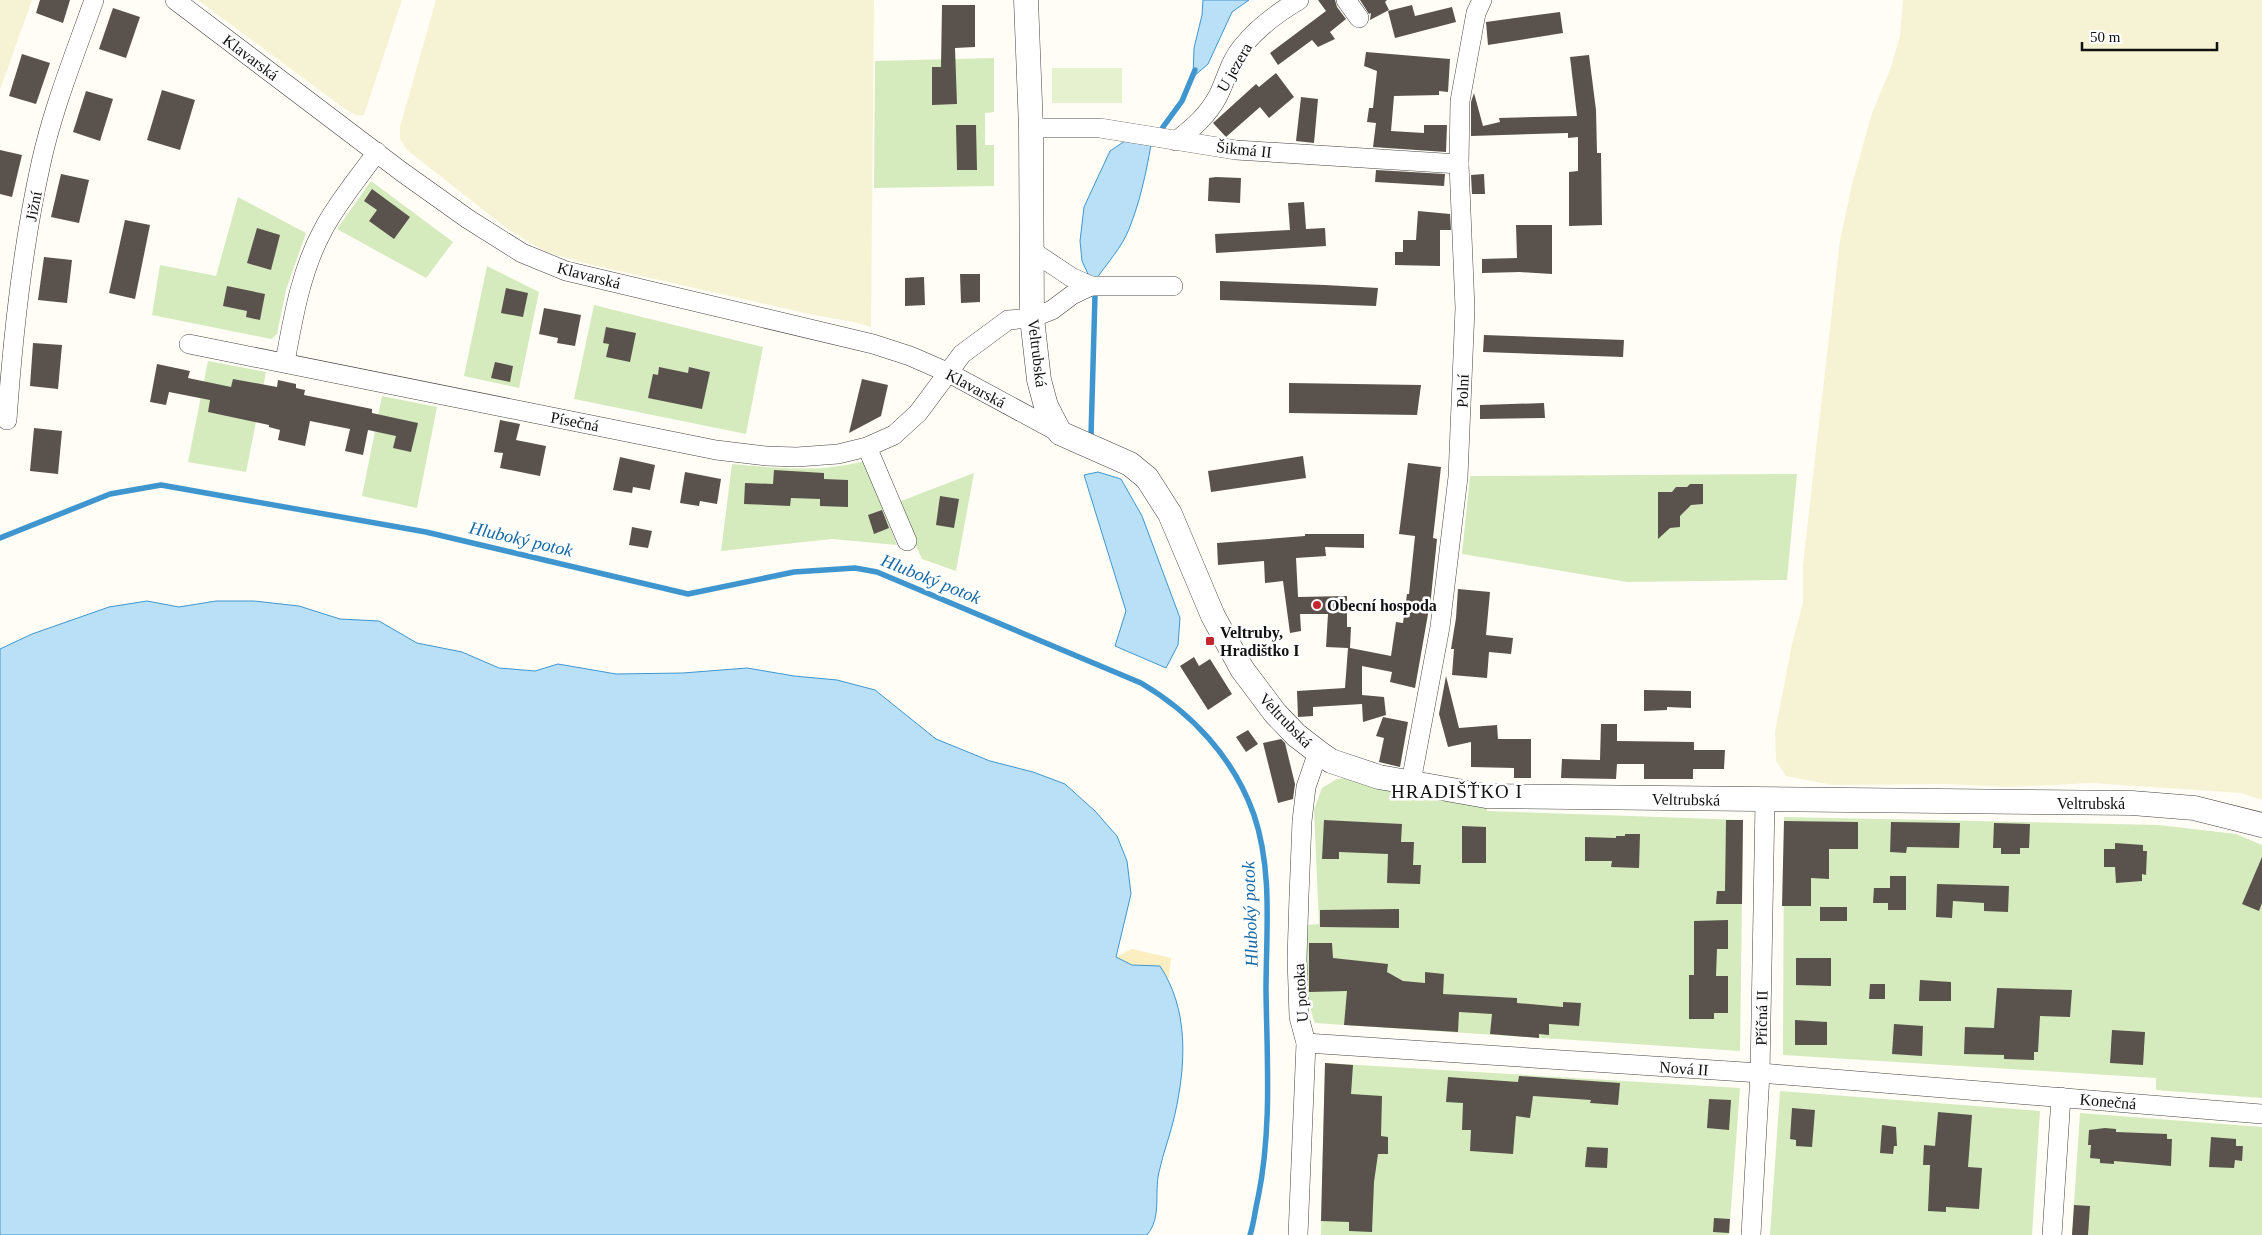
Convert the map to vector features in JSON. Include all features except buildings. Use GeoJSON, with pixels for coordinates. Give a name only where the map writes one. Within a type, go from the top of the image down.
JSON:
{"type":"FeatureCollection","features":[{"type":"Feature","properties":{"kind":"street","name":"Jižní"},"geometry":{"type":"LineString","coordinates":[[7,420],[14,332],[22,269],[41,162],[64,85],[94,0]]}},
{"type":"Feature","properties":{"kind":"street","name":"Klavarská"},"geometry":{"type":"LineString","coordinates":[[175,0],[439,198],[522,253],[566,270],[873,344],[910,356],[949,373],[1060,433]]}},
{"type":"Feature","properties":{"kind":"street","name":"Veltrubská"},"geometry":{"type":"LineString","coordinates":[[1026,0],[1031,128],[1032,318],[1038,380],[1046,406],[1060,433],[1130,464],[1147,478],[1170,514],[1213,616],[1242,669],[1275,713],[1296,735],[1318,752],[1331,760],[1379,777],[1486,796],[1765,801],[2132,803],[2194,808],[2262,825]]}},
{"type":"Feature","properties":{"kind":"street","name":"U jezera"},"geometry":{"type":"LineString","coordinates":[[1176,141],[1202,121],[1241,48],[1259,28],[1298,0]]}},
{"type":"Feature","properties":{"kind":"street"},"geometry":{"type":"LineString","coordinates":[[1346,0],[1359,18]]}},
{"type":"Feature","properties":{"kind":"street","name":"Polní"},"geometry":{"type":"LineString","coordinates":[[1411,782],[1440,627],[1458,477],[1465,308],[1459,164],[1462,87],[1476,13],[1482,0]]}},
{"type":"Feature","properties":{"kind":"street","name":"Šikmá II"},"geometry":{"type":"LineString","coordinates":[[1031,128],[1100,128],[1236,150],[1459,164]]}},
{"type":"Feature","properties":{"kind":"street"},"geometry":{"type":"LineString","coordinates":[[285,362],[292,321],[307,268],[322,230],[377,152]]}},
{"type":"Feature","properties":{"kind":"street"},"geometry":{"type":"LineString","coordinates":[[1032,251],[1070,277],[1091,286],[1173,286]]}},
{"type":"Feature","properties":{"kind":"street"},"geometry":{"type":"LineString","coordinates":[[1032,318],[1052,310],[1072,295],[1091,286]]}},
{"type":"Feature","properties":{"kind":"street","name":"Písečná"},"geometry":{"type":"LineString","coordinates":[[189,344],[716,450],[766,456],[796,456],[838,454],[867,448],[894,435],[918,413],[962,354],[1008,320],[1032,318]]}},
{"type":"Feature","properties":{"kind":"street"},"geometry":{"type":"LineString","coordinates":[[867,448],[907,541]]}},
{"type":"Feature","properties":{"kind":"street","name":"U potoka"},"geometry":{"type":"LineString","coordinates":[[1298,1235],[1306,1042],[1299,1017],[1297,958],[1298,896],[1306,788],[1318,752]]}},
{"type":"Feature","properties":{"kind":"street","name":"Příčná II"},"geometry":{"type":"LineString","coordinates":[[1751,1235],[1760,1073],[1765,801]]}},
{"type":"Feature","properties":{"kind":"street","name":"Nová II"},"geometry":{"type":"LineString","coordinates":[[1306,1042],[1760,1073],[2061,1097]]}},
{"type":"Feature","properties":{"kind":"street","name":"Konečná"},"geometry":{"type":"LineString","coordinates":[[2052,1235],[2061,1097],[2262,1114]]}},
{"type":"Feature","properties":{"kind":"shaded area"},"geometry":{"type":"Polygon","coordinates":[[[0,0],[32,0],[0,90],[0,0]]]}},
{"type":"Feature","properties":{"kind":"shaded area"},"geometry":{"type":"Polygon","coordinates":[[[198,0],[402,0],[364,115],[358,116],[345,109],[198,0]]]}},
{"type":"Feature","properties":{"kind":"shaded area"},"geometry":{"type":"Polygon","coordinates":[[[436,0],[874,0],[871,327],[584,263],[546,252],[509,230],[407,150],[400,139],[400,127],[436,0]]]}},
{"type":"Feature","properties":{"kind":"shaded area"},"geometry":{"type":"Polygon","coordinates":[[[1903,0],[2262,0],[2262,800],[2241,793],[2092,783],[2009,787],[1946,784],[1833,785],[1786,776],[1776,761],[1775,732],[1792,644],[1803,603],[1803,565],[1840,240],[1852,185],[1871,116],[1891,67],[1900,36],[1903,0]]]}},
{"type":"Feature","properties":{"kind":"green space"},"geometry":{"type":"Polygon","coordinates":[[[994,58],[994,112],[985,113],[985,145],[994,145],[994,186],[874,188],[875,61],[994,58]]]}},
{"type":"Feature","properties":{"kind":"green space"},"geometry":{"type":"Polygon","coordinates":[[[1052,68],[1122,68],[1122,103],[1052,103],[1052,68]]]}},
{"type":"Feature","properties":{"kind":"green space"},"geometry":{"type":"Polygon","coordinates":[[[371,181],[453,242],[426,278],[337,229],[371,181]]]}},
{"type":"Feature","properties":{"kind":"green space"},"geometry":{"type":"Polygon","coordinates":[[[238,197],[306,233],[286,290],[277,334],[271,339],[152,315],[160,265],[216,276],[238,197]]]}},
{"type":"Feature","properties":{"kind":"green space"},"geometry":{"type":"Polygon","coordinates":[[[487,266],[539,292],[519,388],[464,376],[487,266]]]}},
{"type":"Feature","properties":{"kind":"green space"},"geometry":{"type":"Polygon","coordinates":[[[594,305],[763,347],[746,434],[574,399],[594,305]]]}},
{"type":"Feature","properties":{"kind":"green space"},"geometry":{"type":"Polygon","coordinates":[[[208,361],[266,372],[246,472],[188,462],[208,361]]]}},
{"type":"Feature","properties":{"kind":"green space"},"geometry":{"type":"Polygon","coordinates":[[[382,396],[437,407],[417,508],[362,496],[382,396]]]}},
{"type":"Feature","properties":{"kind":"green space"},"geometry":{"type":"Polygon","coordinates":[[[864,461],[897,545],[832,539],[721,551],[732,464],[782,468],[815,468],[848,465],[864,461]]]}},
{"type":"Feature","properties":{"kind":"green space"},"geometry":{"type":"Polygon","coordinates":[[[974,473],[956,571],[922,559],[896,503],[974,473]]]}},
{"type":"Feature","properties":{"kind":"green space"},"geometry":{"type":"Polygon","coordinates":[[[1797,474],[1787,580],[1627,582],[1462,554],[1470,476],[1797,474]]]}},
{"type":"Feature","properties":{"kind":"green space"},"geometry":{"type":"Polygon","coordinates":[[[1346,778],[1487,804],[1487,811],[1743,820],[1740,1051],[1315,1023],[1307,987],[1308,925],[1319,924],[1314,810],[1322,788],[1337,779],[1346,778]]]}},
{"type":"Feature","properties":{"kind":"green space"},"geometry":{"type":"Polygon","coordinates":[[[1784,817],[2159,825],[2236,834],[2262,845],[2262,1098],[2156,1090],[2156,1078],[1783,1055],[1784,817]]]}},
{"type":"Feature","properties":{"kind":"green space"},"geometry":{"type":"Polygon","coordinates":[[[1325,1063],[1740,1088],[1729,1235],[1321,1235],[1325,1063]]]}},
{"type":"Feature","properties":{"kind":"green space"},"geometry":{"type":"Polygon","coordinates":[[[1780,1091],[2040,1111],[2032,1235],[1770,1235],[1780,1091]]]}},
{"type":"Feature","properties":{"kind":"green space"},"geometry":{"type":"Polygon","coordinates":[[[2080,1113],[2262,1127],[2262,1235],[2072,1235],[2080,1113]]]}},
{"type":"Feature","properties":{"kind":"sand"},"geometry":{"type":"Polygon","coordinates":[[[1132,949],[1171,958],[1169,979],[1160,966],[1132,965],[1116,957],[1132,949]]]}},
{"type":"Feature","properties":{"kind":"water"},"geometry":{"type":"Polygon","coordinates":[[[1203,0],[1249,0],[1232,12],[1208,64],[1193,77],[1194,48],[1202,15],[1203,0]]]}},
{"type":"Feature","properties":{"kind":"water"},"geometry":{"type":"Polygon","coordinates":[[[1125,141],[1151,145],[1147,166],[1133,219],[1126,236],[1097,278],[1089,276],[1082,261],[1080,241],[1084,207],[1110,151],[1125,141]]]}},
{"type":"Feature","properties":{"kind":"water"},"geometry":{"type":"Polygon","coordinates":[[[1098,472],[1121,479],[1142,516],[1180,618],[1178,645],[1166,668],[1115,646],[1126,611],[1084,475],[1098,472]]]}},
{"type":"Feature","properties":{"kind":"water"},"geometry":{"type":"Polygon","coordinates":[[[147,601],[179,607],[216,601],[254,601],[299,606],[340,619],[379,621],[417,643],[462,652],[499,668],[535,671],[558,664],[616,674],[683,673],[747,668],[794,676],[837,680],[875,690],[936,739],[990,761],[1033,772],[1065,784],[1095,811],[1117,836],[1127,861],[1131,894],[1116,957],[1132,965],[1160,966],[1176,1001],[1180,1019],[1183,1057],[1179,1095],[1159,1172],[1155,1221],[1152,1228],[1147,1235],[0,1235],[0,649],[32,634],[109,607],[147,601]]]}},
{"type":"Feature","properties":{"kind":"waterway"},"geometry":{"type":"LineString","coordinates":[[1163,127],[1182,101],[1195,70]]}},
{"type":"Feature","properties":{"kind":"waterway"},"geometry":{"type":"LineString","coordinates":[[1091,436],[1095,295]]}},
{"type":"Feature","properties":{"kind":"waterway","name":"Hluboký potok"},"geometry":{"type":"LineString","coordinates":[[0,538],[110,494],[161,485],[426,532],[688,594],[794,572],[855,568],[877,572],[1141,683],[1160,695],[1194,723],[1223,756],[1245,794],[1260,836],[1264,858],[1267,902],[1268,1095],[1262,1172],[1250,1235]]}},
{"type":"Feature","properties":{"kind":"place","name":"Obecní hospoda"},"geometry":{"type":"Point","coordinates":[1317,605]}},
{"type":"Feature","properties":{"kind":"place","name":"Veltruby, Hradištko I"},"geometry":{"type":"Point","coordinates":[1210,641]}},
{"type":"Feature","properties":{"kind":"district","name":"HRADIŠŤKO I"},"geometry":{"type":"Point","coordinates":[1457,791]}}]}
